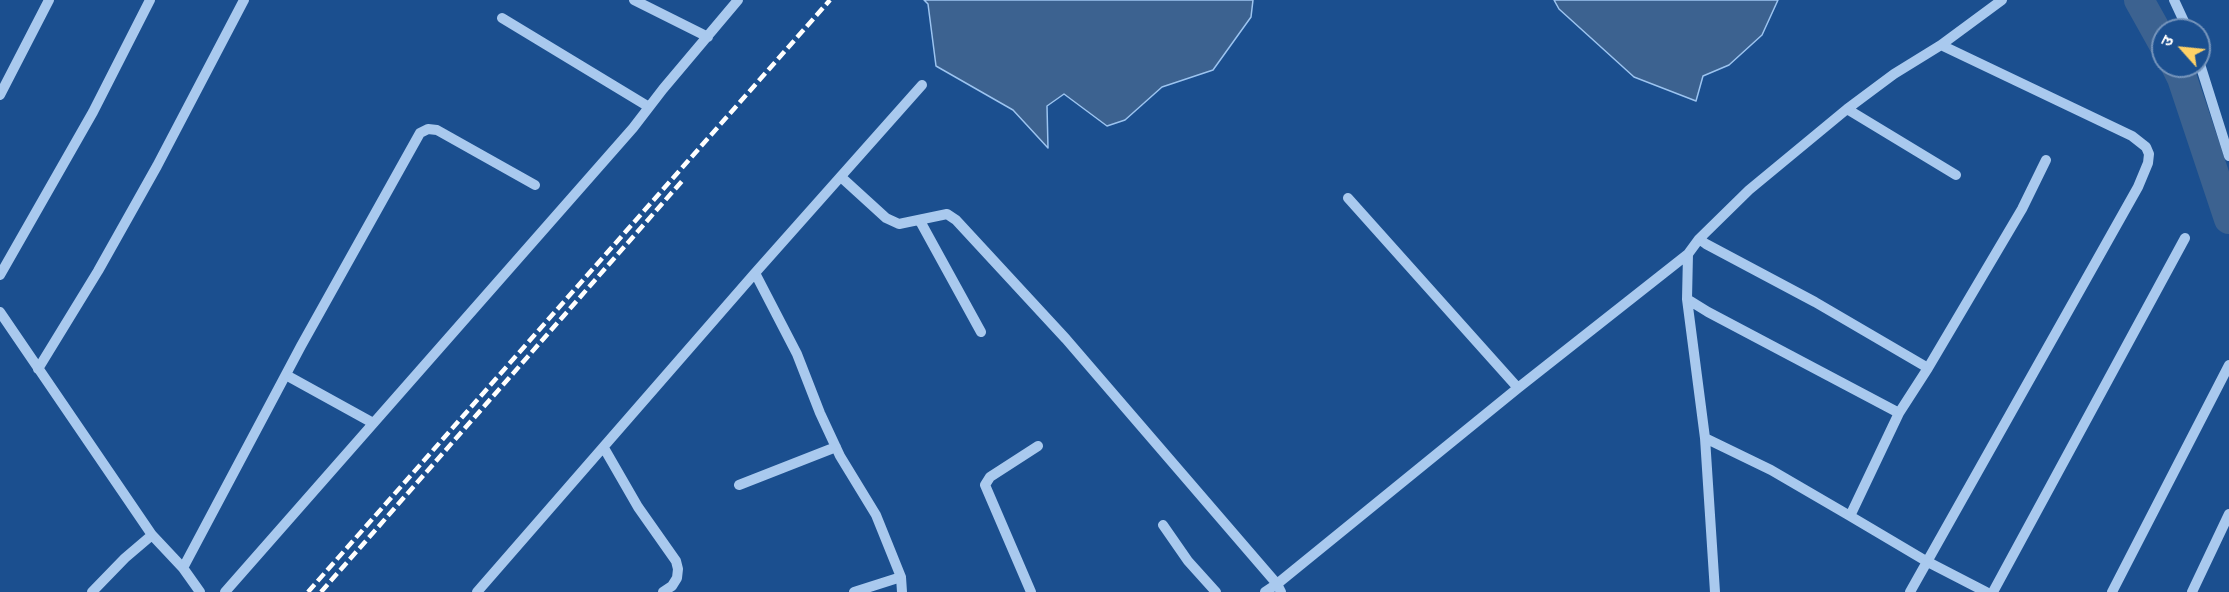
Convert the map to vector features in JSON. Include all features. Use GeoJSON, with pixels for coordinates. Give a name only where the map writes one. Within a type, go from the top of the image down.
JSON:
{"type":"FeatureCollection","features":[{"type":"Feature","properties":{"kind":"street"},"geometry":{"type":"LineString","coordinates":[[0,95],[49,0]]}},
{"type":"Feature","properties":{"kind":"street"},"geometry":{"type":"LineString","coordinates":[[0,275],[93,112],[150,0]]}},
{"type":"Feature","properties":{"kind":"street"},"geometry":{"type":"LineString","coordinates":[[38,369],[80,301],[157,166],[244,0]]}},
{"type":"Feature","properties":{"kind":"street"},"geometry":{"type":"LineString","coordinates":[[634,0],[708,37]]}},
{"type":"Feature","properties":{"kind":"street"},"geometry":{"type":"LineString","coordinates":[[225,592],[633,128],[738,0]]}},
{"type":"Feature","properties":{"kind":"street"},"geometry":{"type":"LineString","coordinates":[[1265,592],[1279,588],[1518,388],[1688,254],[1699,239],[1749,190],[1847,109],[2002,0]]}},
{"type":"Feature","properties":{"kind":"street"},"geometry":{"type":"LineString","coordinates":[[2174,0],[2182,18]]}},
{"type":"Feature","properties":{"kind":"street"},"geometry":{"type":"LineString","coordinates":[[502,18],[649,107]]}},
{"type":"Feature","properties":{"kind":"street"},"geometry":{"type":"LineString","coordinates":[[1910,592],[2138,187],[2148,164],[2149,154],[2146,147],[2132,136],[1941,45]]}},
{"type":"Feature","properties":{"kind":"street"},"geometry":{"type":"LineString","coordinates":[[2204,78],[2229,156]]}},
{"type":"Feature","properties":{"kind":"street"},"geometry":{"type":"LineString","coordinates":[[477,592],[922,85]]}},
{"type":"Feature","properties":{"kind":"street"},"geometry":{"type":"LineString","coordinates":[[1847,109],[1956,175]]}},
{"type":"Feature","properties":{"kind":"street"},"geometry":{"type":"LineString","coordinates":[[183,568],[286,375],[420,133],[428,129],[436,130],[536,185]]}},
{"type":"Feature","properties":{"kind":"street"},"geometry":{"type":"LineString","coordinates":[[1850,516],[1899,413],[2022,209],[2046,160]]}},
{"type":"Feature","properties":{"kind":"street"},"geometry":{"type":"LineString","coordinates":[[841,177],[886,218],[899,224],[947,214],[956,220],[1066,339],[1279,588]]}},
{"type":"Feature","properties":{"kind":"street"},"geometry":{"type":"LineString","coordinates":[[1348,198],[1518,388]]}},
{"type":"Feature","properties":{"kind":"street"},"geometry":{"type":"LineString","coordinates":[[920,221],[981,332]]}},
{"type":"Feature","properties":{"kind":"street"},"geometry":{"type":"LineString","coordinates":[[1993,592],[2185,238]]}},
{"type":"Feature","properties":{"kind":"street"},"geometry":{"type":"LineString","coordinates":[[1699,239],[1825,307],[1928,368]]}},
{"type":"Feature","properties":{"kind":"street"},"geometry":{"type":"LineString","coordinates":[[1688,254],[1687,299],[1705,438],[1715,592]]}},
{"type":"Feature","properties":{"kind":"street"},"geometry":{"type":"LineString","coordinates":[[755,273],[797,354],[836,447],[876,515],[901,577],[902,592]]}},
{"type":"Feature","properties":{"kind":"street"},"geometry":{"type":"LineString","coordinates":[[1687,299],[1899,413]]}},
{"type":"Feature","properties":{"kind":"street"},"geometry":{"type":"LineString","coordinates":[[0,312],[152,535],[183,568],[200,592]]}},
{"type":"Feature","properties":{"kind":"street"},"geometry":{"type":"LineString","coordinates":[[2112,592],[2229,365]]}},
{"type":"Feature","properties":{"kind":"street"},"geometry":{"type":"LineString","coordinates":[[286,375],[374,423]]}},
{"type":"Feature","properties":{"kind":"street"},"geometry":{"type":"LineString","coordinates":[[1705,438],[1771,470],[1926,561],[1986,592]]}},
{"type":"Feature","properties":{"kind":"street"},"geometry":{"type":"LineString","coordinates":[[1031,592],[985,485],[990,477],[1038,446]]}},
{"type":"Feature","properties":{"kind":"street"},"geometry":{"type":"LineString","coordinates":[[739,485],[836,447]]}},
{"type":"Feature","properties":{"kind":"street"},"geometry":{"type":"LineString","coordinates":[[604,448],[638,507],[676,561],[677,578],[672,586],[663,592]]}},
{"type":"Feature","properties":{"kind":"street"},"geometry":{"type":"LineString","coordinates":[[2192,592],[2229,514]]}},
{"type":"Feature","properties":{"kind":"street"},"geometry":{"type":"LineString","coordinates":[[1163,525],[1188,561],[1216,592]]}},
{"type":"Feature","properties":{"kind":"street"},"geometry":{"type":"LineString","coordinates":[[92,592],[125,558],[152,535]]}},
{"type":"Feature","properties":{"kind":"street"},"geometry":{"type":"LineString","coordinates":[[855,592],[901,577]]}},
{"type":"Feature","properties":{"kind":"water"},"geometry":{"type":"Polygon","coordinates":[[[924,0],[1253,0],[1251,17],[1213,70],[1162,87],[1125,120],[1107,126],[1064,94],[1047,106],[1048,148],[1013,110],[936,66],[928,4],[924,0]]]}},
{"type":"Feature","properties":{"kind":"water"},"geometry":{"type":"Polygon","coordinates":[[[1554,0],[1778,0],[1762,35],[1729,65],[1703,76],[1696,101],[1634,77],[1559,9],[1554,0]]]}},
{"type":"Feature","properties":{"kind":"waterway"},"geometry":{"type":"LineString","coordinates":[[2139,0],[2151,22]]}},
{"type":"Feature","properties":{"kind":"waterway"},"geometry":{"type":"LineString","coordinates":[[2182,78],[2229,219]]}},
{"type":"Feature","properties":{"kind":"railway"},"geometry":{"type":"LineString","coordinates":[[308,592],[830,0]]}},
{"type":"Feature","properties":{"kind":"railway"},"geometry":{"type":"LineString","coordinates":[[321,592],[683,180]]}}]}
